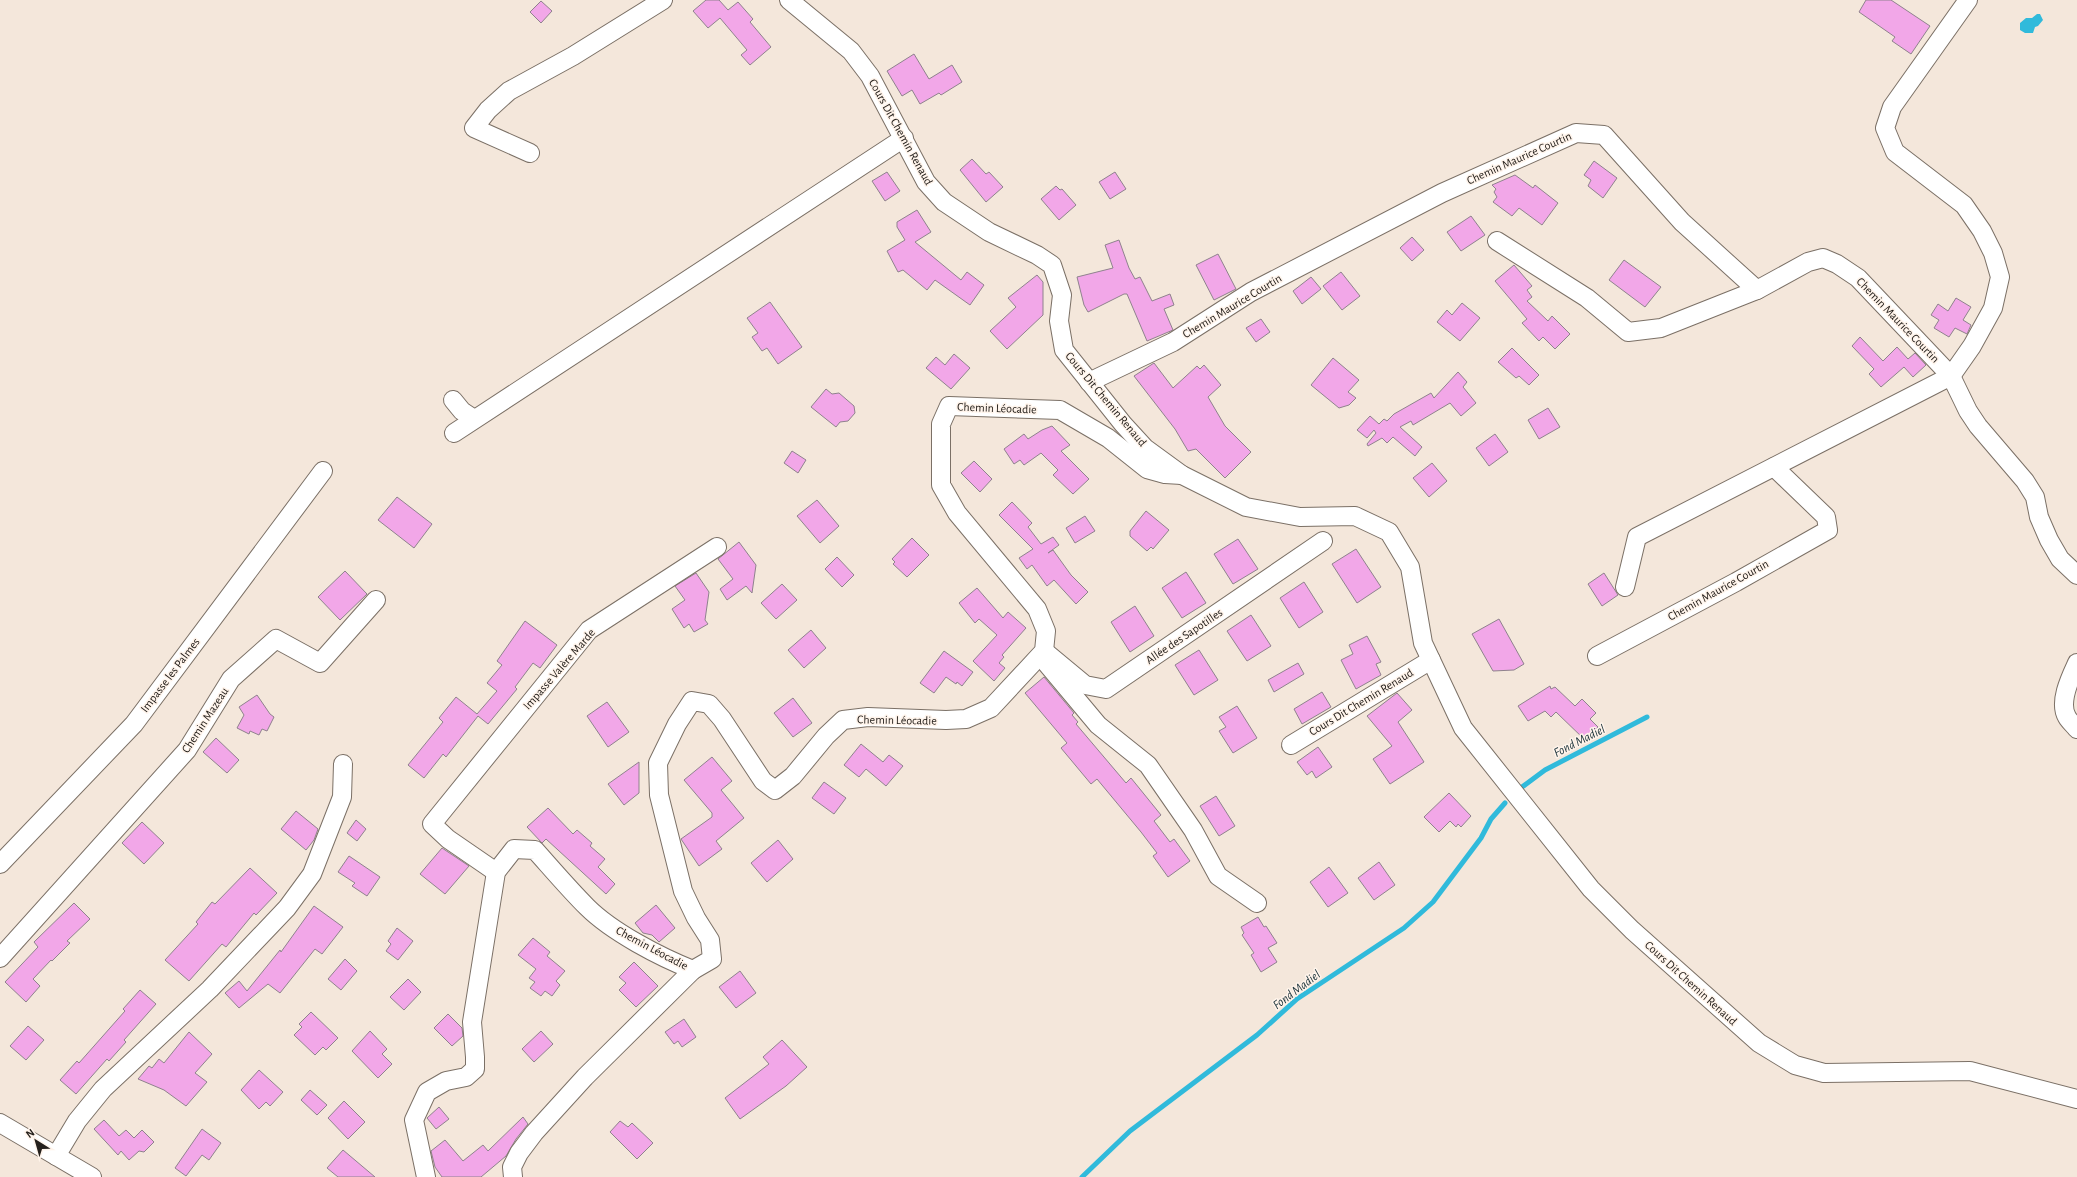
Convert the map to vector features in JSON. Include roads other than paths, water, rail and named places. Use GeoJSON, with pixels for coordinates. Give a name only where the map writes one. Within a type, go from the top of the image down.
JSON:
{"type":"FeatureCollection","features":[{"type":"Feature","properties":{"kind":"street"},"geometry":{"type":"LineString","coordinates":[[530,154],[474,128],[488,110],[509,91],[573,56],[663,0]]}},
{"type":"Feature","properties":{"kind":"street","name":"Cours Dit Chemin Renaud"},"geometry":{"type":"LineString","coordinates":[[789,0],[851,51],[870,76],[926,182],[944,202],[989,232],[1037,255],[1052,265],[1062,295],[1059,321],[1064,350],[1123,424],[1145,448],[1182,475],[1246,507],[1300,517],[1355,516],[1389,532],[1410,566],[1423,642],[1463,728],[1591,889],[1632,930],[1759,1043],[1795,1065],[1824,1072],[1970,1071],[2077,1099]]}},
{"type":"Feature","properties":{"kind":"street","name":"Chemin Maurice Courtin"},"geometry":{"type":"LineString","coordinates":[[1625,586],[1637,537],[1951,376],[1972,346],[1993,308],[2000,278],[1990,247],[1982,231],[1964,205],[1895,152],[1884,128],[1892,107],[1968,0]]}},
{"type":"Feature","properties":{"kind":"street","name":"Chemin Maurice Courtin"},"geometry":{"type":"LineString","coordinates":[[1089,382],[1173,342],[1251,292],[1442,193],[1576,133],[1604,135],[1682,222],[1757,290],[1808,262],[1823,258],[1837,264],[1858,278],[1951,376],[1968,411],[1978,426],[2025,481],[2035,497],[2039,517],[2049,540],[2060,559],[2077,575]]}},
{"type":"Feature","properties":{"kind":"street"},"geometry":{"type":"LineString","coordinates":[[454,433],[904,138]]}},
{"type":"Feature","properties":{"kind":"street"},"geometry":{"type":"LineString","coordinates":[[1497,241],[1587,298],[1628,332],[1661,328],[1757,290]]}},
{"type":"Feature","properties":{"kind":"street"},"geometry":{"type":"LineString","coordinates":[[453,400],[462,411],[474,419]]}},
{"type":"Feature","properties":{"kind":"street","name":"Chemin Léocadie"},"geometry":{"type":"LineString","coordinates":[[426,1177],[414,1120],[427,1092],[446,1081],[466,1077],[474,1069],[476,1057],[472,1022],[496,872],[514,849],[535,850],[588,908],[616,929],[673,962],[693,970],[712,959],[710,940],[696,918],[683,891],[659,794],[658,763],[677,724],[692,701],[709,704],[722,719],[762,781],[775,790],[793,776],[826,736],[843,720],[868,717],[946,720],[966,719],[991,708],[1042,654],[1046,631],[1037,609],[958,513],[941,485],[941,424],[949,406],[1060,410],[1108,438],[1147,468],[1165,474],[1182,475]]}},
{"type":"Feature","properties":{"kind":"street","name":"Chemin Maurice Courtin"},"geometry":{"type":"LineString","coordinates":[[1597,656],[1736,582],[1828,530],[1826,517],[1774,467]]}},
{"type":"Feature","properties":{"kind":"street","name":"Impasse les Palmes"},"geometry":{"type":"LineString","coordinates":[[0,864],[134,724],[323,471]]}},
{"type":"Feature","properties":{"kind":"street","name":"Allée des Sapotilles"},"geometry":{"type":"LineString","coordinates":[[1042,654],[1085,685],[1106,689],[1323,541]]}},
{"type":"Feature","properties":{"kind":"street","name":"Impasse Valère Marde"},"geometry":{"type":"LineString","coordinates":[[496,872],[448,839],[432,824],[589,630],[717,547]]}},
{"type":"Feature","properties":{"kind":"street","name":"Chemin Mazeau"},"geometry":{"type":"LineString","coordinates":[[0,958],[187,750],[231,680],[276,639],[320,663],[376,600]]}},
{"type":"Feature","properties":{"kind":"street"},"geometry":{"type":"LineString","coordinates":[[1042,654],[1098,725],[1148,765],[1193,830],[1218,876],[1257,903]]}},
{"type":"Feature","properties":{"kind":"street","name":"Cours Dit Chemin Renaud"},"geometry":{"type":"LineString","coordinates":[[1291,745],[1431,660]]}},
{"type":"Feature","properties":{"kind":"street"},"geometry":{"type":"LineString","coordinates":[[2077,663],[2069,680],[2064,696],[2066,716],[2077,729]]}},
{"type":"Feature","properties":{"kind":"street"},"geometry":{"type":"LineString","coordinates":[[56,1156],[77,1121],[104,1089],[210,989],[287,908],[312,874],[342,797],[344,764]]}},
{"type":"Feature","properties":{"kind":"street"},"geometry":{"type":"LineString","coordinates":[[513,1177],[512,1167],[519,1153],[534,1133],[585,1077],[693,970]]}},
{"type":"Feature","properties":{"kind":"street"},"geometry":{"type":"LineString","coordinates":[[0,1124],[92,1177]]}},
{"type":"Feature","properties":{"kind":"water"},"geometry":{"type":"Polygon","coordinates":[[[2037,14],[2040,14],[2043,20],[2038,26],[2035,27],[2033,33],[2025,33],[2020,30],[2020,23],[2026,18],[2032,18],[2037,14]]]}},
{"type":"Feature","properties":{"kind":"waterway","name":"Fond Madiel"},"geometry":{"type":"LineString","coordinates":[[1522,787],[1545,770],[1647,717]]}},
{"type":"Feature","properties":{"kind":"waterway","name":"Fond Madiel"},"geometry":{"type":"LineString","coordinates":[[1082,1177],[1130,1131],[1257,1035],[1297,999],[1404,928],[1433,902],[1481,838],[1491,819],[1505,803]]}}]}
